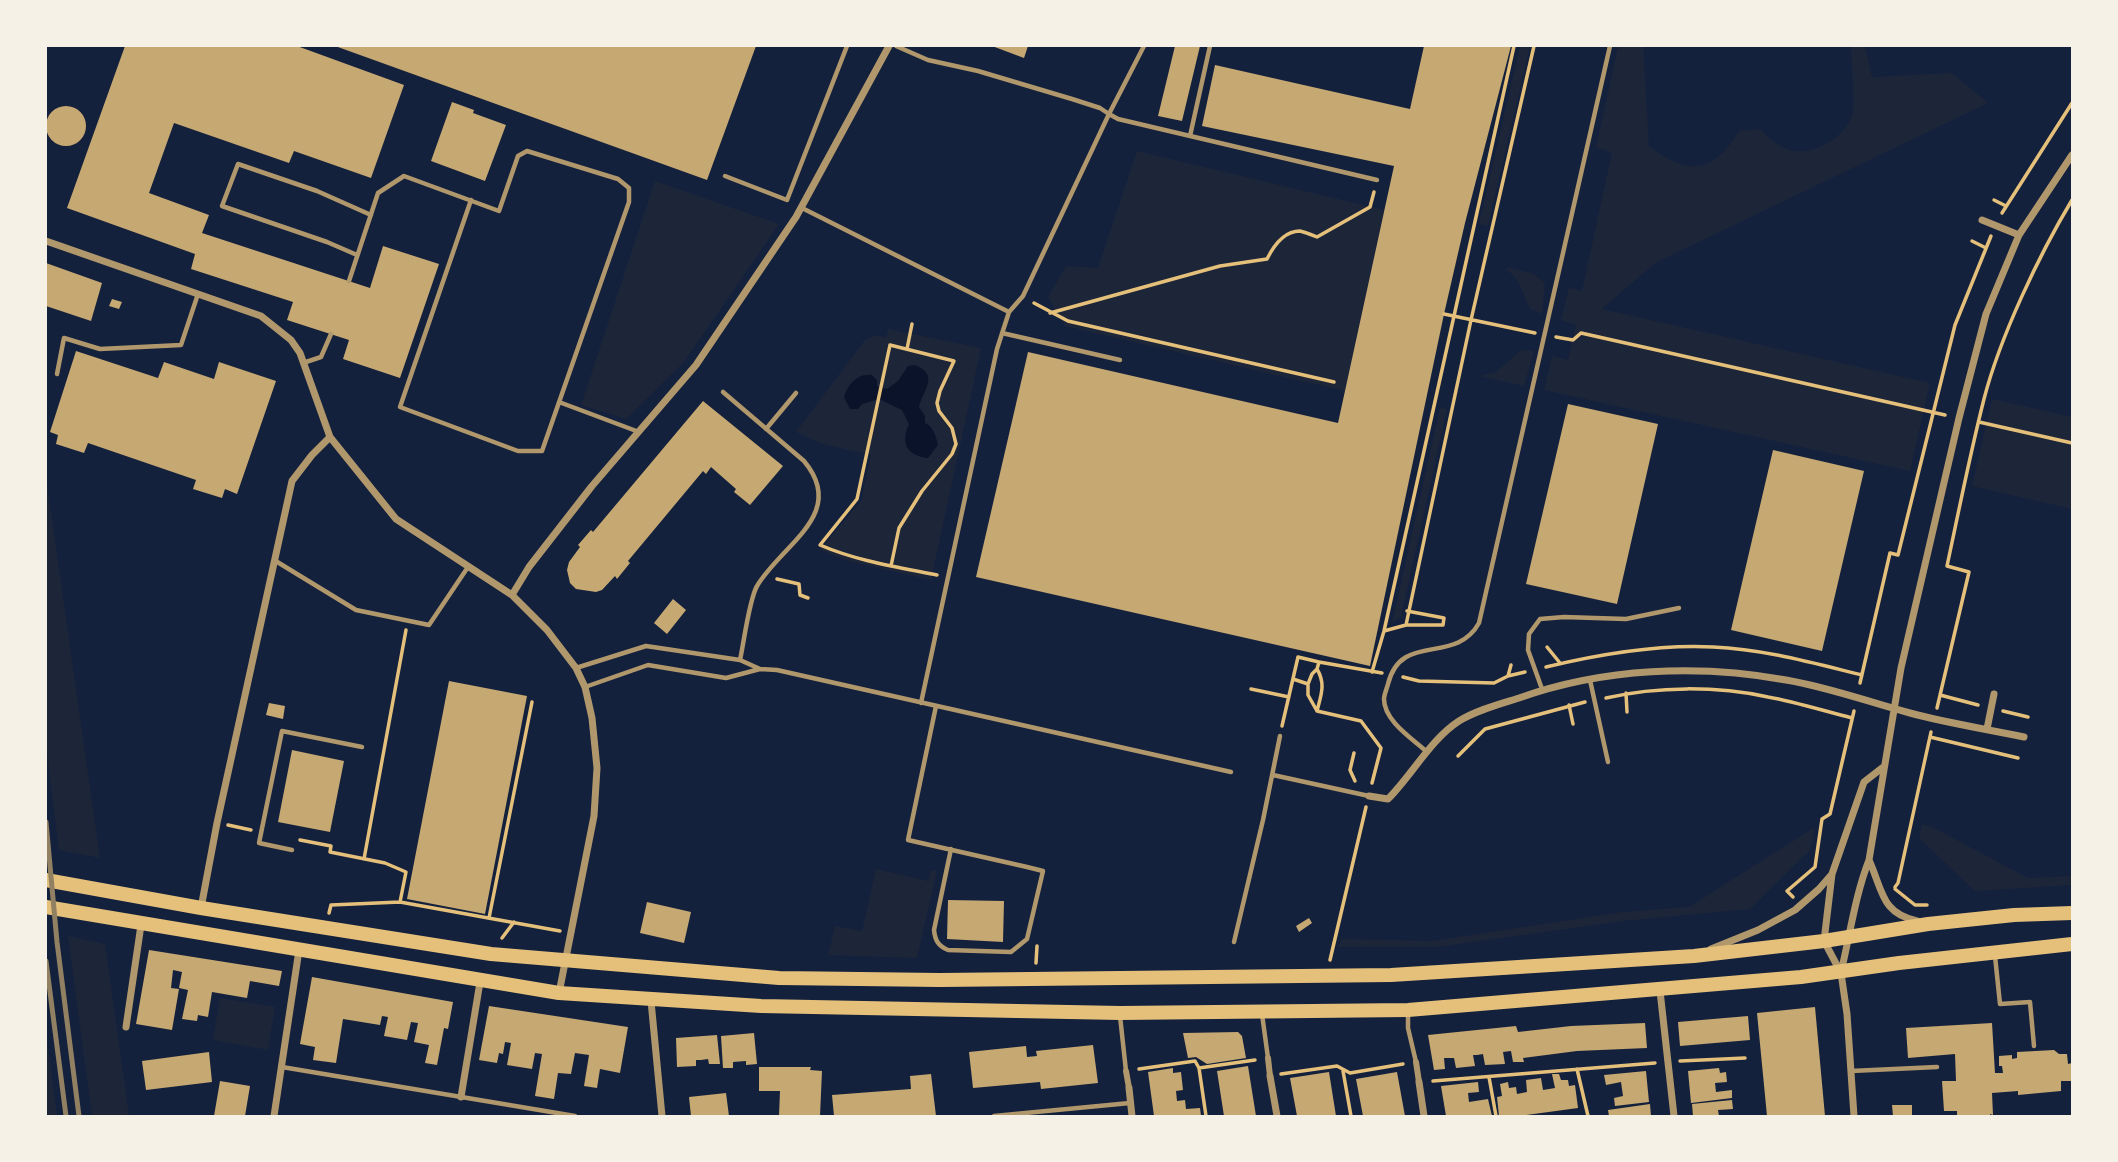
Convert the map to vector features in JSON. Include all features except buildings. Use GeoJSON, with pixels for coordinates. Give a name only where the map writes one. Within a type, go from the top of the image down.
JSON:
{"type":"FeatureCollection","features":[{"type":"Feature","properties":{"kind":"highway"},"geometry":{"type":"LineString","coordinates":[[46,880],[201,908],[491,954],[779,978],[1038,979],[1391,975],[1694,956],[1824,941],[1928,924],[2073,912]]}},
{"type":"Feature","properties":{"kind":"highway"},"geometry":{"type":"LineString","coordinates":[[46,907],[480,982],[559,993],[761,1006],[1120,1013],[1408,1010],[1841,973],[1899,963],[2073,944]]}},
{"type":"Feature","properties":{"kind":"street"},"geometry":{"type":"LineString","coordinates":[[512,595],[529,567],[592,486],[696,365],[802,208],[889,46]]}},
{"type":"Feature","properties":{"kind":"street"},"geometry":{"type":"LineString","coordinates":[[1854,1116],[1841,973],[1858,888],[1868,860],[1901,668],[1986,314],[2019,235],[2073,155]]}},
{"type":"Feature","properties":{"kind":"street"},"geometry":{"type":"LineString","coordinates":[[1982,220],[2019,235]]}},
{"type":"Feature","properties":{"kind":"street"},"geometry":{"type":"LineString","coordinates":[[46,241],[261,316],[290,340],[303,363],[330,437],[396,519],[512,595],[547,630],[576,668],[585,687],[592,718],[597,768],[594,816],[559,993]]}},
{"type":"Feature","properties":{"kind":"street"},"geometry":{"type":"LineString","coordinates":[[201,908],[292,481],[330,437]]}},
{"type":"Feature","properties":{"kind":"street"},"geometry":{"type":"LineString","coordinates":[[1364,795],[1388,799],[1427,753],[1459,721],[1542,689],[1654,672],[1698,670],[1787,680],[1911,713],[2024,737]]}},
{"type":"Feature","properties":{"kind":"street"},"geometry":{"type":"LineString","coordinates":[[1987,729],[1994,694]]}},
{"type":"Feature","properties":{"kind":"street"},"geometry":{"type":"LineString","coordinates":[[1841,973],[1824,941],[1832,874],[1864,782],[1882,768]]}},
{"type":"Feature","properties":{"kind":"street"},"geometry":{"type":"LineString","coordinates":[[1868,860],[1884,899],[1892,910],[1901,917],[1928,924]]}},
{"type":"Feature","properties":{"kind":"street"},"geometry":{"type":"LineString","coordinates":[[1694,956],[1758,930],[1795,910],[1832,874]]}},
{"type":"Feature","properties":{"kind":"street"},"geometry":{"type":"LineString","coordinates":[[126,1027],[141,925]]}},
{"type":"Feature","properties":{"kind":"street"},"geometry":{"type":"LineString","coordinates":[[274,1116],[299,950]]}},
{"type":"Feature","properties":{"kind":"street"},"geometry":{"type":"LineString","coordinates":[[461,1097],[480,982]]}},
{"type":"Feature","properties":{"kind":"street"},"geometry":{"type":"LineString","coordinates":[[1660,990],[1674,1116]]}},
{"type":"Feature","properties":{"kind":"street"},"geometry":{"type":"LineString","coordinates":[[651,1001],[662,1116]]}},
{"type":"Feature","properties":{"kind":"street"},"geometry":{"type":"LineString","coordinates":[[1268,1058],[1277,1116]]}},
{"type":"Feature","properties":{"kind":"street"},"geometry":{"type":"LineString","coordinates":[[1416,1062],[1424,1116]]}},
{"type":"Feature","properties":{"kind":"street"},"geometry":{"type":"LineString","coordinates":[[1126,1071],[1132,1116]]}},
{"type":"Feature","properties":{"kind":"lane"},"geometry":{"type":"LineString","coordinates":[[724,176],[787,200],[847,46]]}},
{"type":"Feature","properties":{"kind":"lane"},"geometry":{"type":"LineString","coordinates":[[896,46],[928,60],[978,71],[1100,108],[1118,119],[1377,180]]}},
{"type":"Feature","properties":{"kind":"lane"},"geometry":{"type":"LineString","coordinates":[[921,703],[1002,333],[1009,312],[1023,296],[1144,46]]}},
{"type":"Feature","properties":{"kind":"lane"},"geometry":{"type":"LineString","coordinates":[[1190,136],[1210,46]]}},
{"type":"Feature","properties":{"kind":"lane"},"geometry":{"type":"LineString","coordinates":[[1427,753],[1389,716],[1384,700],[1391,674],[1398,661],[1411,653],[1454,646],[1465,641],[1473,635],[1479,623],[1610,46]]}},
{"type":"Feature","properties":{"kind":"lane"},"geometry":{"type":"LineString","coordinates":[[349,281],[378,193],[404,176],[471,200],[499,211],[518,156],[527,151],[618,179],[629,188],[629,202],[542,451],[519,451],[400,407],[471,200]]}},
{"type":"Feature","properties":{"kind":"lane"},"geometry":{"type":"LineString","coordinates":[[357,254],[222,206],[238,164],[317,191],[371,215]]}},
{"type":"Feature","properties":{"kind":"lane"},"geometry":{"type":"LineString","coordinates":[[802,208],[1009,312]]}},
{"type":"Feature","properties":{"kind":"lane"},"geometry":{"type":"LineString","coordinates":[[57,374],[64,338],[100,349],[181,345],[198,293]]}},
{"type":"Feature","properties":{"kind":"lane"},"geometry":{"type":"LineString","coordinates":[[1002,333],[1120,360]]}},
{"type":"Feature","properties":{"kind":"lane"},"geometry":{"type":"LineString","coordinates":[[303,363],[321,357],[331,334]]}},
{"type":"Feature","properties":{"kind":"lane"},"geometry":{"type":"LineString","coordinates":[[723,392],[804,461],[815,474],[820,488],[813,520],[755,588],[740,660]]}},
{"type":"Feature","properties":{"kind":"lane"},"geometry":{"type":"LineString","coordinates":[[766,429],[796,393]]}},
{"type":"Feature","properties":{"kind":"lane"},"geometry":{"type":"LineString","coordinates":[[559,402],[639,432]]}},
{"type":"Feature","properties":{"kind":"lane"},"geometry":{"type":"LineString","coordinates":[[274,560],[356,610],[429,625],[468,567]]}},
{"type":"Feature","properties":{"kind":"lane"},"geometry":{"type":"LineString","coordinates":[[1542,689],[1528,650],[1530,634],[1540,619],[1626,619],[1679,608]]}},
{"type":"Feature","properties":{"kind":"lane"},"geometry":{"type":"LineString","coordinates":[[576,668],[646,646],[740,660],[760,670]]}},
{"type":"Feature","properties":{"kind":"lane"},"geometry":{"type":"LineString","coordinates":[[585,687],[648,665],[726,678],[760,670],[778,670],[1231,772]]}},
{"type":"Feature","properties":{"kind":"lane"},"geometry":{"type":"LineString","coordinates":[[1590,680],[1608,762]]}},
{"type":"Feature","properties":{"kind":"lane"},"geometry":{"type":"LineString","coordinates":[[936,706],[908,840],[951,849],[1043,871],[1027,939],[1011,952],[948,950],[941,947],[935,939],[934,930],[951,849]]}},
{"type":"Feature","properties":{"kind":"lane"},"geometry":{"type":"LineString","coordinates":[[292,850],[259,843],[282,731],[362,747]]}},
{"type":"Feature","properties":{"kind":"lane"},"geometry":{"type":"LineString","coordinates":[[1234,942],[1280,736]]}},
{"type":"Feature","properties":{"kind":"lane"},"geometry":{"type":"LineString","coordinates":[[1273,775],[1364,795]]}},
{"type":"Feature","properties":{"kind":"lane"},"geometry":{"type":"LineString","coordinates":[[1995,952],[2000,1004],[2030,1002],[2034,1046]]}},
{"type":"Feature","properties":{"kind":"lane"},"geometry":{"type":"LineString","coordinates":[[1408,1010],[1408,1028],[1416,1062]]}},
{"type":"Feature","properties":{"kind":"lane"},"geometry":{"type":"LineString","coordinates":[[1262,1012],[1268,1058]]}},
{"type":"Feature","properties":{"kind":"lane"},"geometry":{"type":"LineString","coordinates":[[1120,1013],[1126,1071]]}},
{"type":"Feature","properties":{"kind":"lane"},"geometry":{"type":"LineString","coordinates":[[282,1067],[575,1116]]}},
{"type":"Feature","properties":{"kind":"lane"},"geometry":{"type":"LineString","coordinates":[[1851,1071],[1937,1067]]}},
{"type":"Feature","properties":{"kind":"lane"},"geometry":{"type":"LineString","coordinates":[[994,1116],[1130,1103]]}},
{"type":"Feature","properties":{"kind":"path"},"geometry":{"type":"LineString","coordinates":[[1280,736],[1298,657],[1372,672],[1384,631],[1514,46]]}},
{"type":"Feature","properties":{"kind":"path"},"geometry":{"type":"LineString","coordinates":[[1406,625],[1471,320],[1534,46]]}},
{"type":"Feature","properties":{"kind":"path"},"geometry":{"type":"LineString","coordinates":[[1050,313],[1220,266],[1267,259],[1273,247],[1285,236],[1300,231],[1317,237],[1370,207],[1377,180]]}},
{"type":"Feature","properties":{"kind":"path"},"geometry":{"type":"LineString","coordinates":[[1994,200],[2007,206]]}},
{"type":"Feature","properties":{"kind":"path"},"geometry":{"type":"LineString","coordinates":[[2018,758],[1930,737],[1969,572],[1947,566],[1985,397],[2024,295],[2055,228],[2073,201]]}},
{"type":"Feature","properties":{"kind":"path"},"geometry":{"type":"LineString","coordinates":[[1972,241],[1986,248]]}},
{"type":"Feature","properties":{"kind":"path"},"geometry":{"type":"LineString","coordinates":[[1023,296],[1068,321],[1335,382]]}},
{"type":"Feature","properties":{"kind":"path"},"geometry":{"type":"LineString","coordinates":[[1444,314],[1573,340],[1581,333],[1949,415]]}},
{"type":"Feature","properties":{"kind":"path"},"geometry":{"type":"LineString","coordinates":[[907,349],[912,324]]}},
{"type":"Feature","properties":{"kind":"path"},"geometry":{"type":"LineString","coordinates":[[891,566],[899,527],[922,491],[952,454],[956,444],[952,428],[939,411],[937,403],[954,361],[890,345],[857,499],[820,545],[848,557],[891,566],[950,577]]}},
{"type":"Feature","properties":{"kind":"path"},"geometry":{"type":"LineString","coordinates":[[1971,420],[2073,443]]}},
{"type":"Feature","properties":{"kind":"path"},"geometry":{"type":"LineString","coordinates":[[764,576],[799,584],[800,595],[808,598]]}},
{"type":"Feature","properties":{"kind":"path"},"geometry":{"type":"LineString","coordinates":[[1384,631],[1406,625],[1443,625],[1444,618],[1408,611]]}},
{"type":"Feature","properties":{"kind":"path"},"geometry":{"type":"LineString","coordinates":[[364,859],[408,620]]}},
{"type":"Feature","properties":{"kind":"path"},"geometry":{"type":"LineString","coordinates":[[1547,647],[1560,663]]}},
{"type":"Feature","properties":{"kind":"path"},"geometry":{"type":"LineString","coordinates":[[1317,712],[1308,695],[1308,684],[1319,662]]}},
{"type":"Feature","properties":{"kind":"path"},"geometry":{"type":"LineString","coordinates":[[1508,676],[1511,665]]}},
{"type":"Feature","properties":{"kind":"path"},"geometry":{"type":"LineString","coordinates":[[1317,669],[1323,679],[1317,712]]}},
{"type":"Feature","properties":{"kind":"path"},"geometry":{"type":"LineString","coordinates":[[1293,680],[1308,684]]}},
{"type":"Feature","properties":{"kind":"path"},"geometry":{"type":"LineString","coordinates":[[1251,689],[1289,697]]}},
{"type":"Feature","properties":{"kind":"path"},"geometry":{"type":"LineString","coordinates":[[1458,756],[1485,729],[1569,705],[1626,693],[1716,691],[1767,696],[1852,718]]}},
{"type":"Feature","properties":{"kind":"path"},"geometry":{"type":"LineString","coordinates":[[1626,693],[1627,712]]}},
{"type":"Feature","properties":{"kind":"path"},"geometry":{"type":"LineString","coordinates":[[489,918],[532,702]]}},
{"type":"Feature","properties":{"kind":"path"},"geometry":{"type":"LineString","coordinates":[[1569,705],[1573,724]]}},
{"type":"Feature","properties":{"kind":"path"},"geometry":{"type":"LineString","coordinates":[[1317,712],[1361,721],[1381,748],[1364,795],[1327,976]]}},
{"type":"Feature","properties":{"kind":"path"},"geometry":{"type":"LineString","coordinates":[[1354,753],[1350,771],[1364,795]]}},
{"type":"Feature","properties":{"kind":"path"},"geometry":{"type":"LineString","coordinates":[[217,823],[261,832]]}},
{"type":"Feature","properties":{"kind":"path"},"geometry":{"type":"LineString","coordinates":[[296,839],[331,846],[330,852],[384,863],[406,872],[400,902]]}},
{"type":"Feature","properties":{"kind":"path"},"geometry":{"type":"LineString","coordinates":[[326,928],[331,905],[400,902],[570,934]]}},
{"type":"Feature","properties":{"kind":"path"},"geometry":{"type":"LineString","coordinates":[[1029,931],[1039,933],[1036,955],[1038,979]]}},
{"type":"Feature","properties":{"kind":"path"},"geometry":{"type":"LineString","coordinates":[[1199,1068],[1268,1058]]}},
{"type":"Feature","properties":{"kind":"path"},"geometry":{"type":"LineString","coordinates":[[1419,1082],[1745,1058]]}},
{"type":"Feature","properties":{"kind":"path"},"geometry":{"type":"LineString","coordinates":[[1126,1071],[1195,1060],[1199,1068],[1206,1116]]}},
{"type":"Feature","properties":{"kind":"path"},"geometry":{"type":"LineString","coordinates":[[1270,1076],[1337,1066],[1350,1073],[1416,1062]]}},
{"type":"Feature","properties":{"kind":"path"},"geometry":{"type":"LineString","coordinates":[[1577,1069],[1588,1116]]}},
{"type":"Feature","properties":{"kind":"path"},"geometry":{"type":"LineString","coordinates":[[1343,1071],[1351,1116]]}},
{"type":"Feature","properties":{"kind":"path"},"geometry":{"type":"LineString","coordinates":[[1489,1077],[1496,1116]]}},
{"type":"Feature","properties":{"kind":"shaded area"},"geometry":{"type":"Polygon","coordinates":[[[1520,46],[1530,46],[1488,226],[1479,224],[1520,46]]]}},
{"type":"Feature","properties":{"kind":"shaded area"},"geometry":{"type":"Polygon","coordinates":[[[1618,46],[1643,46],[1649,146],[1663,156],[1688,166],[1709,163],[1719,156],[1739,131],[1760,129],[1777,144],[1793,151],[1811,150],[1834,139],[1852,116],[1851,46],[1865,46],[1872,77],[1952,73],[1988,103],[1655,263],[1602,309],[1930,383],[1910,471],[1544,390],[1552,356],[1568,360],[1576,325],[1561,320],[1569,288],[1582,291],[1612,152],[1596,148],[1618,46]]]}},
{"type":"Feature","properties":{"kind":"shaded area"},"geometry":{"type":"Polygon","coordinates":[[[1137,151],[1384,210],[1345,391],[1065,326],[1048,297],[1066,266],[1098,268],[1137,151]]]}},
{"type":"Feature","properties":{"kind":"shaded area"},"geometry":{"type":"Polygon","coordinates":[[[655,181],[779,224],[684,362],[626,419],[581,405],[655,181]]]}},
{"type":"Feature","properties":{"kind":"shaded area"},"geometry":{"type":"Polygon","coordinates":[[[1505,267],[1532,273],[1545,283],[1542,314],[1530,309],[1518,281],[1505,267]]]}},
{"type":"Feature","properties":{"kind":"shaded area"},"geometry":{"type":"Polygon","coordinates":[[[888,329],[981,348],[931,580],[848,561],[820,550],[861,501],[871,455],[823,444],[796,432],[865,340],[876,335],[886,338],[888,329]]]}},
{"type":"Feature","properties":{"kind":"shaded area"},"geometry":{"type":"Polygon","coordinates":[[[1521,350],[1534,351],[1524,386],[1479,376],[1496,372],[1521,350]]]}},
{"type":"Feature","properties":{"kind":"shaded area"},"geometry":{"type":"Polygon","coordinates":[[[915,365],[927,373],[928,383],[919,407],[925,416],[925,423],[934,432],[938,445],[928,458],[915,455],[907,447],[905,437],[909,424],[902,410],[879,399],[862,404],[858,409],[850,409],[844,397],[851,384],[862,376],[872,375],[877,380],[877,386],[887,389],[898,381],[908,366],[915,365]]]}},
{"type":"Feature","properties":{"kind":"shaded area"},"geometry":{"type":"Polygon","coordinates":[[[1992,399],[2072,417],[2072,509],[1972,486],[1992,399]]]}},
{"type":"Feature","properties":{"kind":"shaded area"},"geometry":{"type":"Polygon","coordinates":[[[1440,408],[1447,409],[1401,617],[1392,623],[1440,408]]]}},
{"type":"Feature","properties":{"kind":"shaded area"},"geometry":{"type":"Polygon","coordinates":[[[46,478],[100,858],[59,850],[46,745],[46,478]]]}},
{"type":"Feature","properties":{"kind":"shaded area"},"geometry":{"type":"Polygon","coordinates":[[[1922,824],[2028,878],[2072,876],[2072,885],[1975,891],[1919,838],[1922,824]]]}},
{"type":"Feature","properties":{"kind":"shaded area"},"geometry":{"type":"Polygon","coordinates":[[[1815,827],[1810,850],[1750,909],[1623,921],[1437,947],[1337,947],[1342,939],[1432,941],[1622,912],[1689,907],[1815,827]]]}},
{"type":"Feature","properties":{"kind":"shaded area"},"geometry":{"type":"Polygon","coordinates":[[[876,869],[928,881],[931,870],[937,871],[917,958],[828,955],[835,926],[862,931],[876,869]]]}},
{"type":"Feature","properties":{"kind":"shaded area"},"geometry":{"type":"Polygon","coordinates":[[[68,936],[105,944],[129,1116],[92,1116],[68,936]]]}},
{"type":"Feature","properties":{"kind":"shaded area"},"geometry":{"type":"Polygon","coordinates":[[[220,998],[275,1007],[268,1050],[213,1040],[220,998]]]}},
{"type":"Feature","properties":{"kind":"shaded area"},"geometry":{"type":"Polygon","coordinates":[[[46,1031],[57,1116],[46,1116],[46,1031]]]}},
{"type":"Feature","properties":{"kind":"railway"},"geometry":{"type":"LineString","coordinates":[[46,822],[57,942],[79,1116]]}},
{"type":"Feature","properties":{"kind":"railway"},"geometry":{"type":"LineString","coordinates":[[46,961],[66,1116]]}}]}
